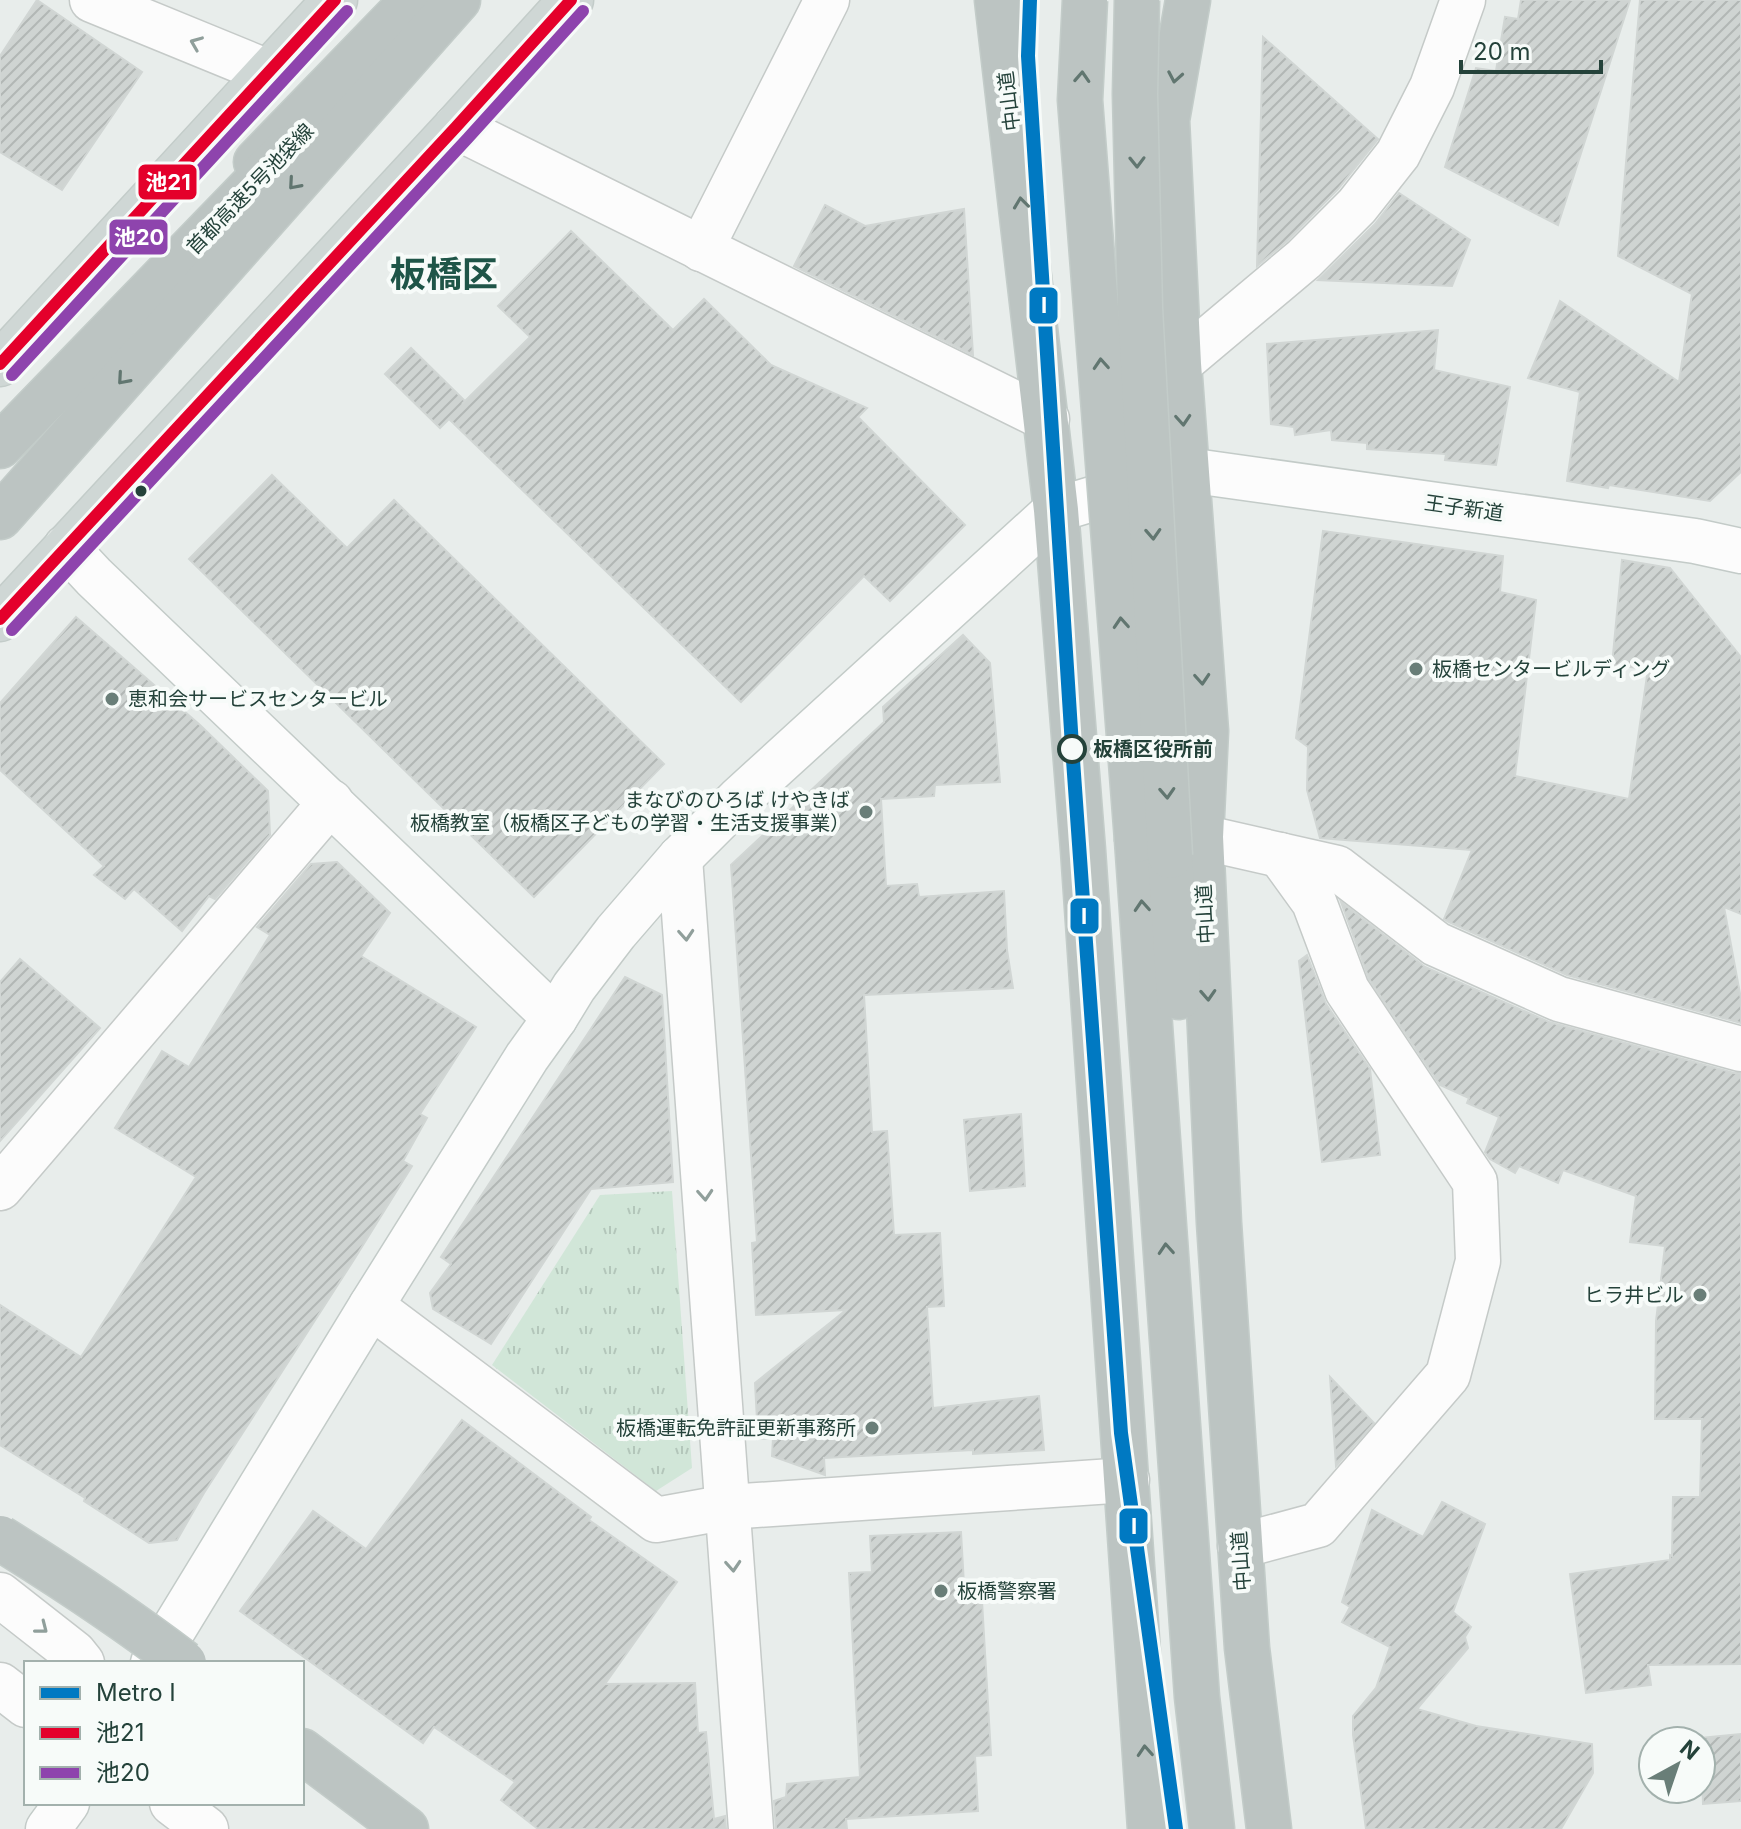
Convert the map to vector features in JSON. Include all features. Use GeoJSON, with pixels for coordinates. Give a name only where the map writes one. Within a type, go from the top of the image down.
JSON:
{"type":"FeatureCollection","features":[{"type":"Feature","properties":{"kind":"highway","name":"首都高速5号池袋線"},"geometry":{"type":"LineString","coordinates":[[0,425],[413,0]]}},
{"type":"Feature","properties":{"kind":"highway","name":"首都高速5号池袋線"},"geometry":{"type":"LineString","coordinates":[[0,446],[433,0]]}},
{"type":"Feature","properties":{"kind":"highway"},"geometry":{"type":"LineString","coordinates":[[13,503],[458,0]]}},
{"type":"Feature","properties":{"kind":"highway","name":"中山道"},"geometry":{"type":"LineString","coordinates":[[997,0],[1056,510],[1083,850],[1150,1829]]}},
{"type":"Feature","properties":{"kind":"highway"},"geometry":{"type":"LineString","coordinates":[[1085,0],[1080,100],[1138,856],[1197,1697],[1212,1829]]}},
{"type":"Feature","properties":{"kind":"highway"},"geometry":{"type":"LineString","coordinates":[[1137,0],[1135,94],[1142,339],[1220,1674],[1234,1829]]}},
{"type":"Feature","properties":{"kind":"highway","name":"中山道"},"geometry":{"type":"LineString","coordinates":[[1188,0],[1167,120],[1179,364],[1206,731],[1201,837],[1219,1223],[1247,1648],[1269,1829]]}},
{"type":"Feature","properties":{"kind":"highway"},"geometry":{"type":"LineString","coordinates":[[0,1538],[125,1620],[170,1658]]}},
{"type":"Feature","properties":{"kind":"highway"},"geometry":{"type":"LineString","coordinates":[[0,1556],[170,1658]]}},
{"type":"Feature","properties":{"kind":"highway"},"geometry":{"type":"LineString","coordinates":[[304,1752],[406,1829]]}},
{"type":"Feature","properties":{"kind":"highway"},"geometry":{"type":"LineString","coordinates":[[304,1780],[369,1829]]}},
{"type":"Feature","properties":{"kind":"main road"},"geometry":{"type":"LineString","coordinates":[[0,364],[335,0]]}},
{"type":"Feature","properties":{"kind":"main road"},"geometry":{"type":"LineString","coordinates":[[0,619],[571,0]]}},
{"type":"Feature","properties":{"kind":"street"},"geometry":{"type":"LineString","coordinates":[[92,0],[268,72]]}},
{"type":"Feature","properties":{"kind":"street"},"geometry":{"type":"LineString","coordinates":[[701,249],[827,0]]}},
{"type":"Feature","properties":{"kind":"street"},"geometry":{"type":"LineString","coordinates":[[1179,364],[1304,259],[1357,206],[1398,154],[1432,87],[1463,0]]}},
{"type":"Feature","properties":{"kind":"street"},"geometry":{"type":"LineString","coordinates":[[456,127],[1047,419]]}},
{"type":"Feature","properties":{"kind":"street"},"geometry":{"type":"LineString","coordinates":[[0,1529],[82,1579],[170,1658],[371,1306],[527,1057],[616,932],[680,858],[739,799],[1056,510],[1187,470]]}},
{"type":"Feature","properties":{"kind":"street","name":"王子新道"},"geometry":{"type":"LineString","coordinates":[[1187,470],[1681,539],[1741,551]]}},
{"type":"Feature","properties":{"kind":"street"},"geometry":{"type":"LineString","coordinates":[[66,547],[555,1018]]}},
{"type":"Feature","properties":{"kind":"street"},"geometry":{"type":"LineString","coordinates":[[0,1188],[331,802]]}},
{"type":"Feature","properties":{"kind":"street"},"geometry":{"type":"LineString","coordinates":[[1201,837],[1337,868],[1436,944],[1559,999],[1741,1049]]}},
{"type":"Feature","properties":{"kind":"street"},"geometry":{"type":"LineString","coordinates":[[1240,1546],[1318,1525],[1448,1375],[1478,1261],[1475,1182],[1347,990],[1314,902],[1280,855]]}},
{"type":"Feature","properties":{"kind":"street"},"geometry":{"type":"LineString","coordinates":[[680,858],[751,1829]]}},
{"type":"Feature","properties":{"kind":"street"},"geometry":{"type":"LineString","coordinates":[[371,1306],[656,1520],[728,1507],[1127,1480]]}},
{"type":"Feature","properties":{"kind":"street"},"geometry":{"type":"LineString","coordinates":[[0,1595],[80,1661]]}},
{"type":"Feature","properties":{"kind":"street"},"geometry":{"type":"LineString","coordinates":[[0,1685],[24,1703]]}},
{"type":"Feature","properties":{"kind":"street"},"geometry":{"type":"LineString","coordinates":[[304,1741],[423,1829]]}},
{"type":"Feature","properties":{"kind":"street"},"geometry":{"type":"LineString","coordinates":[[48,1829],[66,1805]]}},
{"type":"Feature","properties":{"kind":"street"},"geometry":{"type":"LineString","coordinates":[[175,1805],[206,1829]]}},
{"type":"Feature","properties":{"kind":"green space"},"geometry":{"type":"Polygon","coordinates":[[[672,1191],[692,1468],[656,1491],[492,1365],[600,1195],[672,1191]]]}},
{"type":"Feature","properties":{"kind":"building"},"geometry":{"type":"Polygon","coordinates":[[[37,0],[142,72],[62,190],[0,152],[0,56],[37,0]]]}},
{"type":"Feature","properties":{"kind":"building"},"geometry":{"type":"Polygon","coordinates":[[[1521,0],[1630,0],[1558,225],[1445,167],[1476,68],[1496,71],[1505,17],[1518,19],[1521,0]]]}},
{"type":"Feature","properties":{"kind":"building"},"geometry":{"type":"Polygon","coordinates":[[[1640,0],[1741,0],[1741,472],[1710,501],[1567,481],[1580,392],[1528,378],[1560,301],[1679,382],[1692,294],[1618,256],[1640,0]]]}},
{"type":"Feature","properties":{"kind":"building"},"geometry":{"type":"Polygon","coordinates":[[[1263,37],[1378,139],[1338,189],[1287,241],[1257,266],[1263,37]]]}},
{"type":"Feature","properties":{"kind":"building"},"geometry":{"type":"Polygon","coordinates":[[[1399,193],[1470,240],[1452,286],[1318,280],[1375,224],[1399,193]]]}},
{"type":"Feature","properties":{"kind":"building"},"geometry":{"type":"Polygon","coordinates":[[[825,205],[865,226],[964,209],[973,355],[794,266],[825,205]]]}},
{"type":"Feature","properties":{"kind":"building"},"geometry":{"type":"Polygon","coordinates":[[[571,231],[673,330],[704,299],[771,365],[867,408],[858,417],[965,525],[890,601],[864,576],[741,702],[449,419],[440,428],[385,374],[411,348],[465,401],[462,404],[530,337],[498,306],[571,231]]]}},
{"type":"Feature","properties":{"kind":"building"},"geometry":{"type":"Polygon","coordinates":[[[1438,330],[1434,370],[1510,387],[1496,465],[1445,460],[1446,454],[1367,449],[1367,443],[1332,440],[1331,430],[1295,435],[1294,427],[1271,424],[1267,344],[1438,330]]]}},
{"type":"Feature","properties":{"kind":"building"},"geometry":{"type":"Polygon","coordinates":[[[272,475],[347,548],[394,500],[664,764],[534,897],[189,559],[272,475]]]}},
{"type":"Feature","properties":{"kind":"building"},"geometry":{"type":"Polygon","coordinates":[[[1323,531],[1503,556],[1500,592],[1536,600],[1515,776],[1629,799],[1648,669],[1612,665],[1622,560],[1670,568],[1741,657],[1741,914],[1724,907],[1741,999],[1741,1023],[1567,975],[1444,919],[1472,850],[1320,838],[1307,790],[1308,747],[1296,738],[1323,531]]]}},
{"type":"Feature","properties":{"kind":"building"},"geometry":{"type":"Polygon","coordinates":[[[76,617],[200,725],[268,791],[270,835],[215,899],[209,896],[182,931],[134,889],[125,899],[94,875],[104,866],[0,770],[0,703],[76,617]]]}},
{"type":"Feature","properties":{"kind":"building"},"geometry":{"type":"Polygon","coordinates":[[[963,635],[990,663],[1000,782],[935,785],[934,796],[881,799],[886,886],[917,884],[919,897],[1004,891],[1007,950],[1013,988],[864,995],[872,1132],[887,1131],[894,1235],[940,1233],[944,1306],[927,1307],[933,1408],[1039,1396],[1044,1450],[973,1454],[973,1450],[824,1458],[825,1475],[772,1456],[773,1438],[758,1439],[755,1383],[846,1310],[756,1315],[752,1243],[757,1242],[731,865],[884,722],[883,707],[963,635]]]}},
{"type":"Feature","properties":{"kind":"building"},"geometry":{"type":"Polygon","coordinates":[[[337,862],[390,913],[361,956],[476,1027],[420,1114],[427,1118],[403,1161],[412,1166],[177,1540],[149,1543],[84,1501],[85,1498],[0,1445],[0,1305],[81,1357],[196,1177],[115,1128],[162,1051],[189,1067],[270,935],[257,927],[311,864],[337,862]]]}},
{"type":"Feature","properties":{"kind":"building"},"geometry":{"type":"Polygon","coordinates":[[[1341,902],[1425,967],[1549,1022],[1741,1073],[1741,1664],[1648,1665],[1651,1685],[1586,1693],[1570,1574],[1670,1560],[1673,1497],[1700,1497],[1702,1419],[1655,1419],[1656,1321],[1665,1246],[1630,1242],[1636,1196],[1563,1170],[1558,1183],[1519,1166],[1515,1173],[1490,1159],[1485,1152],[1499,1117],[1467,1103],[1469,1098],[1440,1085],[1369,979],[1341,902]]]}},
{"type":"Feature","properties":{"kind":"building"},"geometry":{"type":"Polygon","coordinates":[[[1307,955],[1326,1004],[1370,1069],[1380,1155],[1322,1162],[1299,961],[1307,955]]]}},
{"type":"Feature","properties":{"kind":"building"},"geometry":{"type":"Polygon","coordinates":[[[20,959],[100,1028],[0,1141],[0,982],[20,959]]]}},
{"type":"Feature","properties":{"kind":"building"},"geometry":{"type":"Polygon","coordinates":[[[625,977],[662,995],[673,1182],[591,1189],[491,1344],[433,1309],[430,1293],[451,1264],[441,1257],[625,977]]]}},
{"type":"Feature","properties":{"kind":"building"},"geometry":{"type":"Polygon","coordinates":[[[1021,1114],[1025,1186],[970,1191],[964,1120],[1021,1114]]]}},
{"type":"Feature","properties":{"kind":"building"},"geometry":{"type":"Polygon","coordinates":[[[1330,1377],[1374,1423],[1336,1466],[1330,1377]]]}},
{"type":"Feature","properties":{"kind":"building"},"geometry":{"type":"Polygon","coordinates":[[[462,1420],[591,1517],[589,1520],[677,1582],[605,1684],[695,1683],[698,1733],[706,1732],[714,1819],[725,1816],[726,1829],[538,1829],[501,1800],[515,1782],[434,1727],[423,1743],[240,1611],[313,1511],[366,1549],[462,1420]]]}},
{"type":"Feature","properties":{"kind":"building"},"geometry":{"type":"Polygon","coordinates":[[[1442,1502],[1485,1524],[1453,1612],[1471,1627],[1465,1637],[1468,1648],[1417,1709],[1476,1726],[1592,1744],[1593,1773],[1561,1829],[1366,1829],[1353,1716],[1376,1688],[1390,1647],[1342,1622],[1350,1607],[1342,1602],[1372,1510],[1423,1537],[1442,1502]]]}},
{"type":"Feature","properties":{"kind":"building"},"geometry":{"type":"Polygon","coordinates":[[[961,1532],[964,1585],[981,1584],[991,1755],[975,1756],[978,1811],[846,1819],[847,1829],[776,1829],[774,1801],[786,1797],[787,1784],[860,1777],[849,1573],[872,1572],[870,1536],[961,1532]]]}},
{"type":"Feature","properties":{"kind":"building"},"geometry":{"type":"Polygon","coordinates":[[[1741,1734],[1741,1801],[1717,1803],[1717,1736],[1741,1734]]]}},
{"type":"Feature","properties":{"kind":"metro line","name":"I"},"geometry":{"type":"LineString","coordinates":[[1030,0],[1028,56],[1072,746],[1121,1433],[1176,1829]]}},
{"type":"Feature","properties":{"kind":"transit line","name":"池21"},"geometry":{"type":"LineString","coordinates":[[0,364],[335,0]]}},
{"type":"Feature","properties":{"kind":"transit line","name":"池21"},"geometry":{"type":"LineString","coordinates":[[0,619],[571,0]]}},
{"type":"Feature","properties":{"kind":"transit line","name":"池20"},"geometry":{"type":"LineString","coordinates":[[12,375],[347,11]]}},
{"type":"Feature","properties":{"kind":"transit line","name":"池20"},"geometry":{"type":"LineString","coordinates":[[12,630],[583,11]]}},
{"type":"Feature","properties":{"kind":"place","name":"板橋センタービルディング"},"geometry":{"type":"Point","coordinates":[1416,669]}},
{"type":"Feature","properties":{"kind":"place","name":"恵和会サービスセンタービル"},"geometry":{"type":"Point","coordinates":[112,699]}},
{"type":"Feature","properties":{"kind":"place","name":"板橋区役所前"},"geometry":{"type":"Point","coordinates":[1072,749]}},
{"type":"Feature","properties":{"kind":"place","name":"まなびのひろば けやきば 板橋教室（板橋区子どもの学習・生活支援事業）"},"geometry":{"type":"Point","coordinates":[866,812]}},
{"type":"Feature","properties":{"kind":"place","name":"ヒラ井ビル"},"geometry":{"type":"Point","coordinates":[1700,1295]}},
{"type":"Feature","properties":{"kind":"place","name":"板橋運転免許証更新事務所"},"geometry":{"type":"Point","coordinates":[872,1428]}},
{"type":"Feature","properties":{"kind":"place","name":"板橋警察署"},"geometry":{"type":"Point","coordinates":[941,1591]}},
{"type":"Feature","properties":{"kind":"district","name":"板橋区"},"geometry":{"type":"Point","coordinates":[444,274]}}]}
